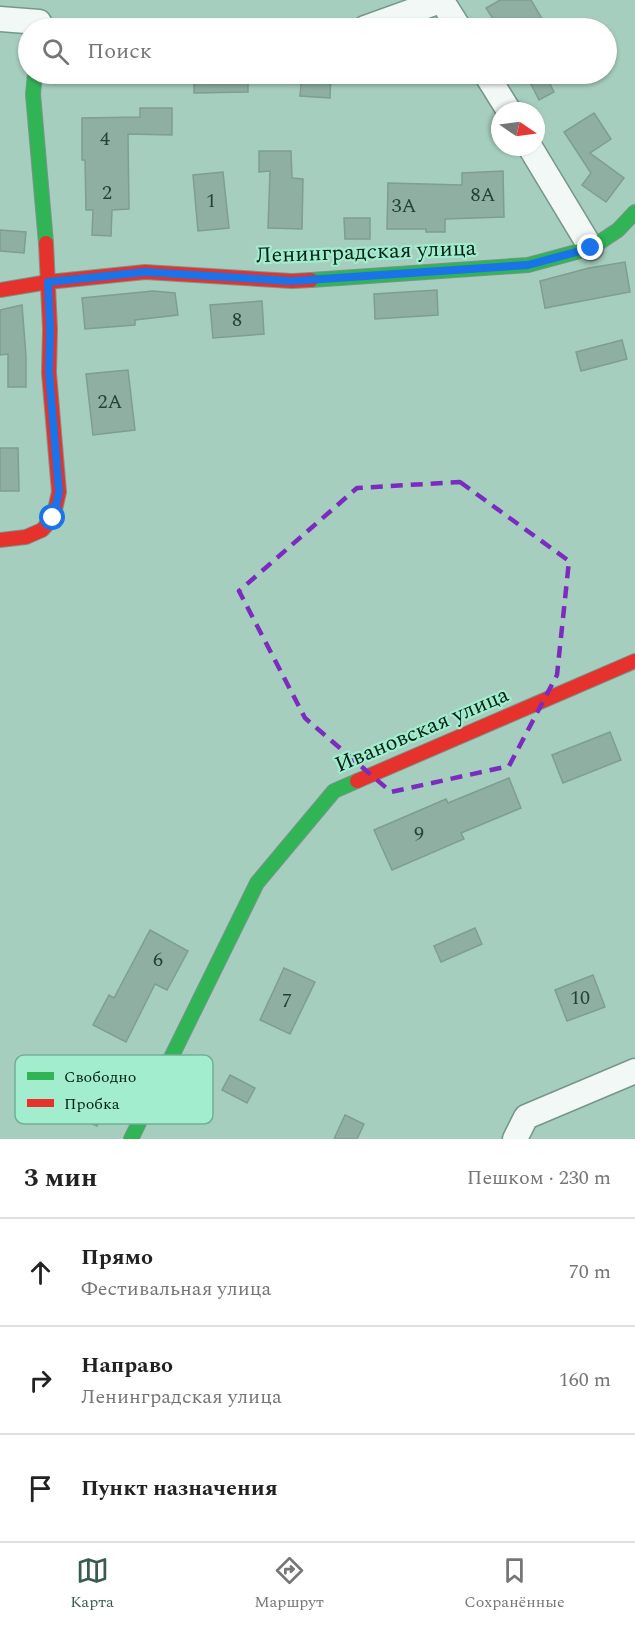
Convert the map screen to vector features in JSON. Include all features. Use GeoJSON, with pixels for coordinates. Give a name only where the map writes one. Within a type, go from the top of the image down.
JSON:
{"type":"FeatureCollection","features":[{"type":"Feature","properties":{"kind":"street"},"geometry":{"type":"LineString","coordinates":[[393,18],[443,0],[453,18]]}},
{"type":"Feature","properties":{"kind":"street"},"geometry":{"type":"LineString","coordinates":[[20,18],[39,17]]}},
{"type":"Feature","properties":{"kind":"street"},"geometry":{"type":"LineString","coordinates":[[0,19],[18,18]]}},
{"type":"Feature","properties":{"kind":"street"},"geometry":{"type":"LineString","coordinates":[[0,540],[26,537],[42,530],[53,518],[59,492],[49,373],[50,329],[46,232],[33,94],[34,84]]}},
{"type":"Feature","properties":{"kind":"street"},"geometry":{"type":"LineString","coordinates":[[492,84],[503,102]]}},
{"type":"Feature","properties":{"kind":"street"},"geometry":{"type":"LineString","coordinates":[[535,156],[591,248]]}},
{"type":"Feature","properties":{"kind":"street","name":"Ленинградская улица"},"geometry":{"type":"LineString","coordinates":[[0,290],[48,282],[145,272],[292,281],[528,265],[591,248],[618,230],[635,212]]}},
{"type":"Feature","properties":{"kind":"street","name":"Ивановская улица"},"geometry":{"type":"LineString","coordinates":[[172,1055],[257,883],[334,791],[635,661]]}},
{"type":"Feature","properties":{"kind":"street"},"geometry":{"type":"LineString","coordinates":[[515,1139],[526,1117],[635,1071]]}},
{"type":"Feature","properties":{"kind":"street","name":"Ивановская улица"},"geometry":{"type":"LineString","coordinates":[[131,1139],[138,1124]]}},
{"type":"Feature","properties":{"kind":"highlighted area"},"geometry":{"type":"Polygon","coordinates":[[[460,482],[569,561],[557,675],[509,766],[391,792],[305,718],[239,591],[357,488],[460,482]]]}},
{"type":"Feature","properties":{"kind":"building"},"geometry":{"type":"Polygon","coordinates":[[[500,0],[531,0],[542,18],[492,18],[486,8],[500,0]]]}},
{"type":"Feature","properties":{"kind":"building"},"geometry":{"type":"Polygon","coordinates":[[[194,84],[248,84],[248,92],[194,93],[194,84]]]}},
{"type":"Feature","properties":{"kind":"building"},"geometry":{"type":"Polygon","coordinates":[[[301,84],[331,84],[330,98],[300,96],[301,84]]]}},
{"type":"Feature","properties":{"kind":"building"},"geometry":{"type":"Polygon","coordinates":[[[531,84],[550,84],[554,92],[539,100],[531,84]]]}},
{"type":"Feature","properties":{"kind":"building"},"geometry":{"type":"Polygon","coordinates":[[[140,108],[172,108],[172,135],[128,134],[129,209],[112,210],[111,236],[92,235],[93,210],[86,210],[85,160],[82,160],[82,118],[140,117],[140,108]]]}},
{"type":"Feature","properties":{"kind":"building"},"geometry":{"type":"Polygon","coordinates":[[[594,113],[611,139],[590,153],[624,178],[606,202],[582,185],[591,173],[564,132],[594,113]]]}},
{"type":"Feature","properties":{"kind":"building"},"geometry":{"type":"Polygon","coordinates":[[[259,151],[291,151],[292,178],[303,179],[302,229],[268,228],[270,171],[259,172],[259,151]]]}},
{"type":"Feature","properties":{"kind":"building"},"geometry":{"type":"Polygon","coordinates":[[[503,171],[504,217],[445,219],[445,232],[426,232],[426,229],[387,229],[388,183],[462,185],[462,173],[503,171]]]}},
{"type":"Feature","properties":{"kind":"building"},"geometry":{"type":"Polygon","coordinates":[[[223,172],[229,228],[198,231],[193,175],[223,172]]]}},
{"type":"Feature","properties":{"kind":"building"},"geometry":{"type":"Polygon","coordinates":[[[344,218],[370,218],[370,239],[345,239],[344,218]]]}},
{"type":"Feature","properties":{"kind":"building"},"geometry":{"type":"Polygon","coordinates":[[[0,230],[26,232],[24,253],[0,251],[0,230]]]}},
{"type":"Feature","properties":{"kind":"building"},"geometry":{"type":"Polygon","coordinates":[[[625,262],[630,292],[545,308],[540,281],[589,268],[625,262]]]}},
{"type":"Feature","properties":{"kind":"building"},"geometry":{"type":"Polygon","coordinates":[[[437,290],[438,315],[375,319],[374,294],[437,290]]]}},
{"type":"Feature","properties":{"kind":"building"},"geometry":{"type":"Polygon","coordinates":[[[153,291],[175,293],[178,315],[135,320],[135,325],[85,329],[82,298],[153,291]]]}},
{"type":"Feature","properties":{"kind":"building"},"geometry":{"type":"Polygon","coordinates":[[[262,301],[264,334],[213,338],[210,305],[262,301]]]}},
{"type":"Feature","properties":{"kind":"building"},"geometry":{"type":"Polygon","coordinates":[[[22,305],[26,387],[8,387],[8,354],[0,355],[0,310],[22,305]]]}},
{"type":"Feature","properties":{"kind":"building"},"geometry":{"type":"Polygon","coordinates":[[[622,340],[627,359],[581,371],[576,352],[622,340]]]}},
{"type":"Feature","properties":{"kind":"building"},"geometry":{"type":"Polygon","coordinates":[[[128,370],[135,430],[93,435],[86,374],[128,370]]]}},
{"type":"Feature","properties":{"kind":"building"},"geometry":{"type":"Polygon","coordinates":[[[0,448],[18,448],[19,491],[0,491],[0,448]]]}},
{"type":"Feature","properties":{"kind":"building"},"geometry":{"type":"Polygon","coordinates":[[[610,732],[621,760],[563,783],[552,755],[610,732]]]}},
{"type":"Feature","properties":{"kind":"building"},"geometry":{"type":"Polygon","coordinates":[[[509,778],[521,808],[461,833],[464,839],[392,870],[374,830],[446,799],[448,803],[509,778]]]}},
{"type":"Feature","properties":{"kind":"building"},"geometry":{"type":"Polygon","coordinates":[[[475,928],[482,944],[441,962],[434,946],[475,928]]]}},
{"type":"Feature","properties":{"kind":"building"},"geometry":{"type":"Polygon","coordinates":[[[150,930],[188,951],[167,990],[155,984],[126,1042],[93,1025],[109,995],[114,998],[150,930]]]}},
{"type":"Feature","properties":{"kind":"building"},"geometry":{"type":"Polygon","coordinates":[[[284,968],[315,982],[290,1034],[260,1020],[284,968]]]}},
{"type":"Feature","properties":{"kind":"building"},"geometry":{"type":"Polygon","coordinates":[[[593,975],[605,1007],[567,1021],[555,990],[593,975]]]}},
{"type":"Feature","properties":{"kind":"building"},"geometry":{"type":"Polygon","coordinates":[[[230,1075],[255,1088],[247,1103],[222,1090],[230,1075]]]}},
{"type":"Feature","properties":{"kind":"building"},"geometry":{"type":"Polygon","coordinates":[[[345,1115],[364,1124],[357,1139],[334,1139],[345,1115]]]}},
{"type":"Feature","properties":{"kind":"traffic: fast"},"geometry":{"type":"LineString","coordinates":[[34,84],[46,243]]}},
{"type":"Feature","properties":{"kind":"traffic: fast"},"geometry":{"type":"LineString","coordinates":[[311,280],[528,265],[591,248],[618,230],[635,212]]}},
{"type":"Feature","properties":{"kind":"traffic: fast"},"geometry":{"type":"LineString","coordinates":[[172,1055],[257,883],[334,791],[357,781]]}},
{"type":"Feature","properties":{"kind":"traffic: fast"},"geometry":{"type":"LineString","coordinates":[[131,1139],[138,1124]]}},
{"type":"Feature","properties":{"kind":"traffic: jam"},"geometry":{"type":"LineString","coordinates":[[0,540],[26,537],[42,530],[53,518],[59,492],[49,373],[50,329],[46,243]]}},
{"type":"Feature","properties":{"kind":"traffic: jam"},"geometry":{"type":"LineString","coordinates":[[0,290],[48,282],[145,272],[292,281],[311,280]]}},
{"type":"Feature","properties":{"kind":"traffic: jam"},"geometry":{"type":"LineString","coordinates":[[357,781],[635,661]]}},
{"type":"Feature","properties":{"kind":"route"},"geometry":{"type":"LineString","coordinates":[[53,518],[59,492],[49,373],[48,282],[145,272],[292,281],[528,265],[591,248]]}}]}
